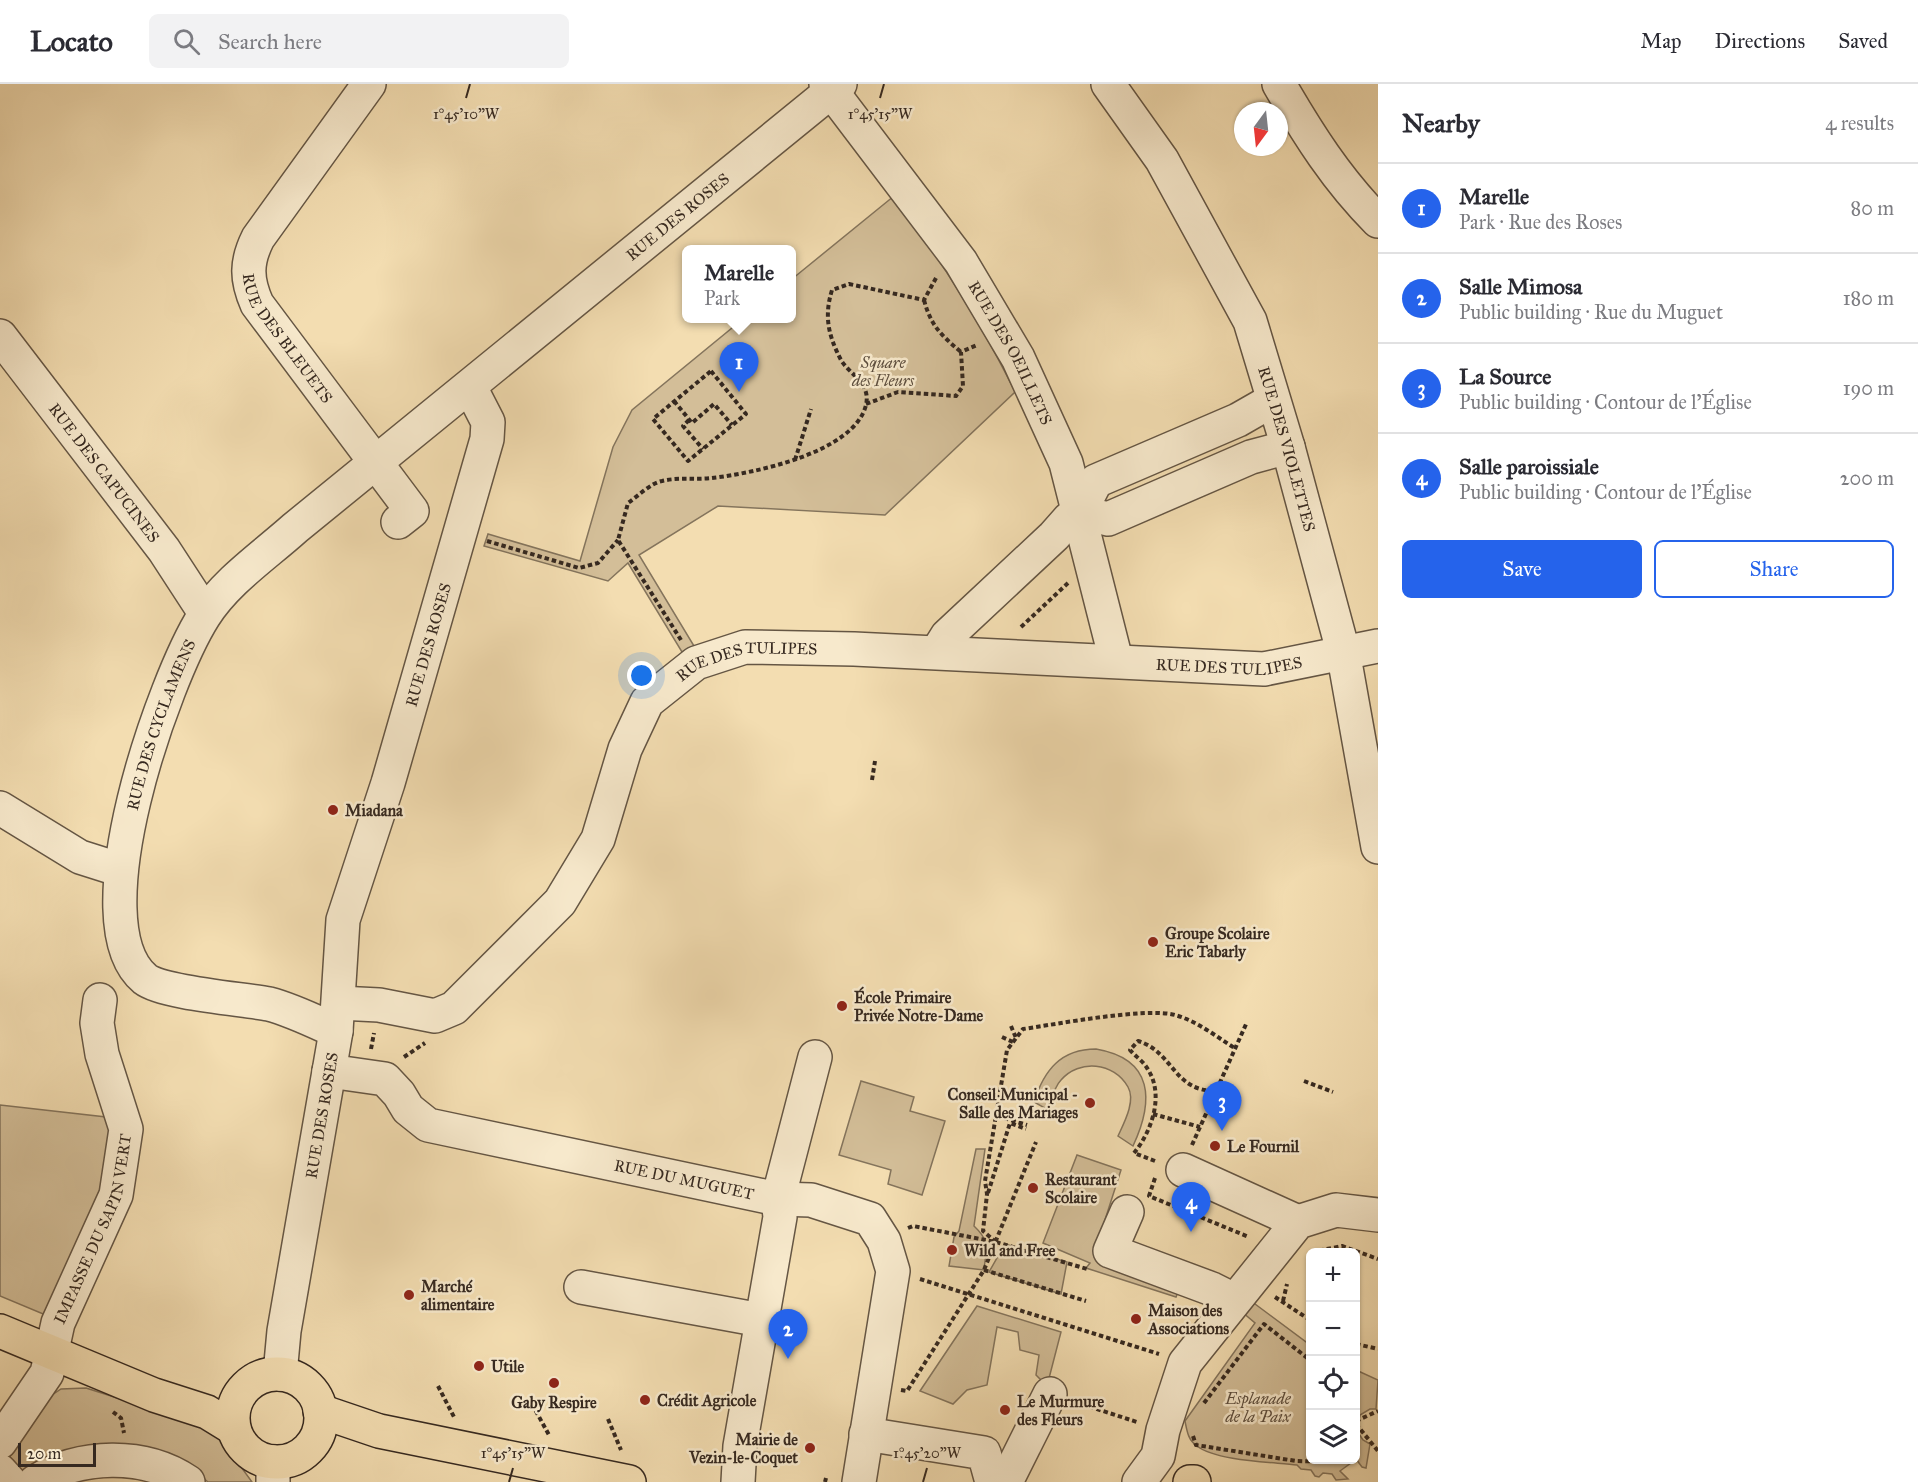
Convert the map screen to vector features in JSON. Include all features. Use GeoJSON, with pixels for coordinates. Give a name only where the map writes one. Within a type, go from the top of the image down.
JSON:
{"type":"FeatureCollection","features":[{"type":"Feature","properties":{"kind":"main road"},"geometry":{"type":"LineString","coordinates":[[0,1331],[51,1353],[111,1391],[154,1395],[207,1412],[233,1428],[246,1450],[259,1458],[273,1472],[297,1458],[317,1426],[316,1398],[307,1386],[295,1378],[280,1374],[256,1379],[239,1396],[234,1409],[233,1428]]}},
{"type":"Feature","properties":{"kind":"main road"},"geometry":{"type":"LineString","coordinates":[[111,1391],[161,1378],[211,1393],[239,1396]]}},
{"type":"Feature","properties":{"kind":"main road"},"geometry":{"type":"LineString","coordinates":[[317,1426],[359,1441],[556,1482]]}},
{"type":"Feature","properties":{"kind":"main road"},"geometry":{"type":"LineString","coordinates":[[317,1426],[379,1431],[629,1482]]}},
{"type":"Feature","properties":{"kind":"street","name":"RUE DES BLEUETS"},"geometry":{"type":"LineString","coordinates":[[369,84],[258,238],[248,258],[248,284],[257,304],[412,511],[398,522]]}},
{"type":"Feature","properties":{"kind":"street","name":"RUE DES VIOLETTES"},"geometry":{"type":"LineString","coordinates":[[1108,84],[1162,160],[1250,321],[1288,447],[1343,651],[1378,847]]}},
{"type":"Feature","properties":{"kind":"street"},"geometry":{"type":"LineString","coordinates":[[1279,84],[1315,147],[1358,201],[1378,221]]}},
{"type":"Feature","properties":{"kind":"street","name":"RUE DES OEILLETS"},"geometry":{"type":"LineString","coordinates":[[833,86],[961,262],[1005,334],[1066,463],[1116,660]]}},
{"type":"Feature","properties":{"kind":"street","name":"RUE DES ROSES"},"geometry":{"type":"LineString","coordinates":[[280,1374],[284,1331],[337,1017],[343,920],[388,783],[487,439],[488,422],[470,387],[833,86]]}},
{"type":"Feature","properties":{"kind":"street","name":"RUE DES CAPUCINES"},"geometry":{"type":"LineString","coordinates":[[0,336],[165,550],[205,613]]}},
{"type":"Feature","properties":{"kind":"street","name":"RUE DES CYCLAMENS"},"geometry":{"type":"LineString","coordinates":[[337,1017],[167,987],[147,981],[132,966],[123,944],[119,909],[121,870],[132,801],[187,644],[205,613],[230,586],[470,387]]}},
{"type":"Feature","properties":{"kind":"street"},"geometry":{"type":"LineString","coordinates":[[937,652],[947,636],[1054,536],[1068,519],[1080,512],[1096,481],[1238,420],[1273,400]]}},
{"type":"Feature","properties":{"kind":"street"},"geometry":{"type":"LineString","coordinates":[[1080,512],[1108,519],[1251,457],[1288,447]]}},
{"type":"Feature","properties":{"kind":"street","name":"RUE DES TULIPES"},"geometry":{"type":"LineString","coordinates":[[337,1017],[379,1005],[435,1016],[454,1008],[560,903],[598,839],[625,749],[647,702],[696,663],[745,647],[937,652],[1264,669],[1343,651],[1378,646]]}},
{"type":"Feature","properties":{"kind":"street"},"geometry":{"type":"LineString","coordinates":[[0,808],[80,857],[121,870]]}},
{"type":"Feature","properties":{"kind":"street","name":"IMPASSE DU SAPIN VERT"},"geometry":{"type":"LineString","coordinates":[[0,1442],[47,1373],[58,1323],[116,1195],[126,1129],[102,1054],[97,1023],[100,1000]]}},
{"type":"Feature","properties":{"kind":"street"},"geometry":{"type":"LineString","coordinates":[[815,1057],[778,1199],[811,1200],[870,1219],[888,1256],[859,1482]]}},
{"type":"Feature","properties":{"kind":"street","name":"RUE DU MUGUET"},"geometry":{"type":"LineString","coordinates":[[329,1071],[385,1079],[399,1094],[408,1109],[428,1125],[778,1199],[780,1217],[740,1446],[738,1482]]}},
{"type":"Feature","properties":{"kind":"street"},"geometry":{"type":"LineString","coordinates":[[1183,1170],[1298,1222]]}},
{"type":"Feature","properties":{"kind":"street"},"geometry":{"type":"LineString","coordinates":[[1138,1204],[1110,1251],[1212,1289],[1234,1300]]}},
{"type":"Feature","properties":{"kind":"street"},"geometry":{"type":"LineString","coordinates":[[1138,1482],[1178,1432],[1185,1363],[1298,1222],[1336,1210],[1378,1215]]}},
{"type":"Feature","properties":{"kind":"street"},"geometry":{"type":"LineString","coordinates":[[581,1287],[761,1320]]}},
{"type":"Feature","properties":{"kind":"street"},"geometry":{"type":"LineString","coordinates":[[1006,1482],[1050,1394]]}},
{"type":"Feature","properties":{"kind":"street"},"geometry":{"type":"LineString","coordinates":[[866,1434],[984,1453],[992,1482]]}},
{"type":"Feature","properties":{"kind":"street"},"geometry":{"type":"LineString","coordinates":[[35,1482],[73,1466],[99,1460],[128,1460],[154,1466],[188,1482]]}},
{"type":"Feature","properties":{"kind":"street"},"geometry":{"type":"LineString","coordinates":[[0,1471],[10,1482]]}},
{"type":"Feature","properties":{"kind":"path"},"geometry":{"type":"LineString","coordinates":[[866,404],[898,392],[956,396],[963,386],[961,352],[942,337],[929,319],[924,300],[939,274]]}},
{"type":"Feature","properties":{"kind":"path"},"geometry":{"type":"LineString","coordinates":[[461,534],[579,568],[598,563],[618,540],[628,503],[660,481],[713,478],[795,461],[843,436],[857,421],[866,404],[863,382],[842,362],[831,335],[826,311],[832,290],[849,284],[924,300]]}},
{"type":"Feature","properties":{"kind":"path"},"geometry":{"type":"LineString","coordinates":[[961,352],[1005,334]]}},
{"type":"Feature","properties":{"kind":"path"},"geometry":{"type":"LineString","coordinates":[[711,371],[746,414],[732,425],[688,461],[653,419],[711,371]]}},
{"type":"Feature","properties":{"kind":"path"},"geometry":{"type":"LineString","coordinates":[[674,401],[692,423],[714,404],[732,425]]}},
{"type":"Feature","properties":{"kind":"path"},"geometry":{"type":"LineString","coordinates":[[795,461],[811,409]]}},
{"type":"Feature","properties":{"kind":"path"},"geometry":{"type":"LineString","coordinates":[[689,420],[683,426],[703,449]]}},
{"type":"Feature","properties":{"kind":"path"},"geometry":{"type":"LineString","coordinates":[[618,540],[696,663]]}},
{"type":"Feature","properties":{"kind":"path"},"geometry":{"type":"LineString","coordinates":[[1000,655],[1001,646],[1081,571],[1093,567]]}},
{"type":"Feature","properties":{"kind":"path"},"geometry":{"type":"LineString","coordinates":[[872,780],[875,761]]}},
{"type":"Feature","properties":{"kind":"path"},"geometry":{"type":"LineString","coordinates":[[987,1194],[985,1181],[1007,1050],[1023,1029],[1137,1014],[1174,1014],[1204,1028],[1236,1049]]}},
{"type":"Feature","properties":{"kind":"path"},"geometry":{"type":"LineString","coordinates":[[1183,1170],[1200,1126],[1247,1022]]}},
{"type":"Feature","properties":{"kind":"path"},"geometry":{"type":"LineString","coordinates":[[1011,1026],[1014,1040]]}},
{"type":"Feature","properties":{"kind":"path"},"geometry":{"type":"LineString","coordinates":[[1002,1036],[1014,1040]]}},
{"type":"Feature","properties":{"kind":"path"},"geometry":{"type":"LineString","coordinates":[[1134,1153],[1143,1142],[1153,1114],[1156,1094],[1148,1068],[1130,1050],[1138,1041],[1152,1045],[1184,1082],[1195,1090],[1217,1091]]}},
{"type":"Feature","properties":{"kind":"path"},"geometry":{"type":"LineString","coordinates":[[995,1072],[1004,1071]]}},
{"type":"Feature","properties":{"kind":"path"},"geometry":{"type":"LineString","coordinates":[[1304,1081],[1333,1092]]}},
{"type":"Feature","properties":{"kind":"path"},"geometry":{"type":"LineString","coordinates":[[1153,1114],[1200,1126]]}},
{"type":"Feature","properties":{"kind":"path"},"geometry":{"type":"LineString","coordinates":[[996,1242],[984,1231],[987,1194],[1010,1123],[1027,1127],[997,1116]]}},
{"type":"Feature","properties":{"kind":"path"},"geometry":{"type":"LineString","coordinates":[[918,1374],[984,1270],[1036,1142]]}},
{"type":"Feature","properties":{"kind":"path"},"geometry":{"type":"LineString","coordinates":[[1138,1204],[1257,1240]]}},
{"type":"Feature","properties":{"kind":"path"},"geometry":{"type":"LineString","coordinates":[[1067,1262],[996,1242],[913,1226],[888,1256],[968,1293],[1146,1350]]}},
{"type":"Feature","properties":{"kind":"path"},"geometry":{"type":"LineString","coordinates":[[1332,1248],[1342,1246],[1348,1248]]}},
{"type":"Feature","properties":{"kind":"path"},"geometry":{"type":"LineString","coordinates":[[1360,1252],[1378,1259]]}},
{"type":"Feature","properties":{"kind":"path"},"geometry":{"type":"LineString","coordinates":[[984,1270],[1086,1301]]}},
{"type":"Feature","properties":{"kind":"path"},"geometry":{"type":"LineString","coordinates":[[1203,1404],[1264,1324],[1306,1356]]}},
{"type":"Feature","properties":{"kind":"path"},"geometry":{"type":"LineString","coordinates":[[1360,1345],[1378,1349]]}},
{"type":"Feature","properties":{"kind":"path"},"geometry":{"type":"LineString","coordinates":[[438,1386],[459,1427]]}},
{"type":"Feature","properties":{"kind":"path"},"geometry":{"type":"LineString","coordinates":[[111,1391],[121,1418],[128,1460]]}},
{"type":"Feature","properties":{"kind":"path"},"geometry":{"type":"LineString","coordinates":[[1050,1394],[1178,1432],[1196,1445],[1306,1461]]}},
{"type":"Feature","properties":{"kind":"path"},"geometry":{"type":"LineString","coordinates":[[1360,1420],[1378,1411]]}},
{"type":"Feature","properties":{"kind":"path"},"geometry":{"type":"LineString","coordinates":[[1360,1427],[1378,1451]]}},
{"type":"Feature","properties":{"kind":"green space","name":"Square des Fleurs"},"geometry":{"type":"Polygon","coordinates":[[[894,196],[959,291],[1015,392],[885,515],[718,506],[639,555],[694,646],[682,652],[628,563],[608,581],[484,546],[488,534],[580,561],[613,447],[632,410],[738,323],[796,323],[796,276],[894,196]]]}},
{"type":"Feature","properties":{"kind":"green space","name":"Restaurant Scolaire"},"geometry":{"type":"Polygon","coordinates":[[[1096,1049],[1115,1054],[1129,1062],[1139,1072],[1144,1084],[1146,1098],[1144,1113],[1133,1146],[1118,1136],[1130,1105],[1128,1087],[1114,1072],[1105,1068],[1086,1066],[1068,1073],[1056,1086],[1048,1110],[1034,1102],[1043,1080],[1056,1063],[1073,1053],[1096,1049]]]}},
{"type":"Feature","properties":{"kind":"green space"},"geometry":{"type":"Polygon","coordinates":[[[861,1081],[914,1097],[910,1111],[945,1121],[922,1195],[888,1184],[891,1170],[839,1155],[861,1081]]]}},
{"type":"Feature","properties":{"kind":"green space"},"geometry":{"type":"Polygon","coordinates":[[[0,1105],[106,1117],[116,1156],[48,1316],[0,1296],[0,1105]]]}},
{"type":"Feature","properties":{"kind":"green space"},"geometry":{"type":"Polygon","coordinates":[[[976,1149],[985,1149],[974,1226],[985,1241],[984,1270],[949,1266],[954,1237],[959,1231],[976,1149]]]}},
{"type":"Feature","properties":{"kind":"green space"},"geometry":{"type":"Polygon","coordinates":[[[1077,1155],[1121,1170],[1094,1254],[1181,1284],[1176,1297],[1086,1268],[1090,1263],[1043,1243],[1077,1155]]]}},
{"type":"Feature","properties":{"kind":"green space"},"geometry":{"type":"Polygon","coordinates":[[[1005,1244],[1067,1262],[1061,1294],[989,1272],[1005,1244]]]}},
{"type":"Feature","properties":{"kind":"green space","name":"Esplanade de la Paix"},"geometry":{"type":"Polygon","coordinates":[[[1251,1301],[1306,1342],[1306,1464],[1350,1464],[1340,1471],[1348,1479],[1336,1480],[1332,1474],[1323,1473],[1319,1477],[1315,1476],[1311,1470],[1301,1469],[1297,1465],[1217,1455],[1197,1446],[1190,1438],[1185,1421],[1255,1323],[1242,1312],[1251,1301]]]}},
{"type":"Feature","properties":{"kind":"green space"},"geometry":{"type":"Polygon","coordinates":[[[977,1306],[1061,1332],[1047,1386],[1036,1375],[1039,1355],[1020,1350],[1018,1332],[997,1327],[987,1385],[967,1390],[953,1404],[920,1391],[977,1306]]]}},
{"type":"Feature","properties":{"kind":"green space"},"geometry":{"type":"Polygon","coordinates":[[[1360,1372],[1378,1380],[1376,1409],[1370,1409],[1360,1415],[1360,1372]]]}},
{"type":"Feature","properties":{"kind":"green space"},"geometry":{"type":"Polygon","coordinates":[[[86,1388],[208,1427],[220,1438],[252,1482],[208,1482],[194,1470],[28,1474],[17,1471],[9,1458],[46,1399],[61,1389],[86,1388]]]}},
{"type":"Feature","properties":{"kind":"green space"},"geometry":{"type":"Polygon","coordinates":[[[1360,1436],[1370,1444],[1366,1468],[1360,1464],[1360,1436]]]}},
{"type":"Feature","properties":{"kind":"place","name":"Marelle"},"geometry":{"type":"Point","coordinates":[739,392]}},
{"type":"Feature","properties":{"kind":"place","name":"Miadana"},"geometry":{"type":"Point","coordinates":[333,810]}},
{"type":"Feature","properties":{"kind":"place","name":"Groupe Scolaire Eric Tabarly"},"geometry":{"type":"Point","coordinates":[1153,942]}},
{"type":"Feature","properties":{"kind":"place","name":"École Primaire Privée Notre-Dame"},"geometry":{"type":"Point","coordinates":[842,1006]}},
{"type":"Feature","properties":{"kind":"place","name":"Conseil Municipal - Salle des Mariages"},"geometry":{"type":"Point","coordinates":[1090,1103]}},
{"type":"Feature","properties":{"kind":"place","name":"La Source"},"geometry":{"type":"Point","coordinates":[1222,1131]}},
{"type":"Feature","properties":{"kind":"place","name":"Le Fournil"},"geometry":{"type":"Point","coordinates":[1215,1146]}},
{"type":"Feature","properties":{"kind":"place","name":"Restaurant Scolaire"},"geometry":{"type":"Point","coordinates":[1033,1188]}},
{"type":"Feature","properties":{"kind":"place","name":"Salle paroissiale"},"geometry":{"type":"Point","coordinates":[1191,1232]}},
{"type":"Feature","properties":{"kind":"place","name":"Wild and Free"},"geometry":{"type":"Point","coordinates":[952,1250]}},
{"type":"Feature","properties":{"kind":"place","name":"Marché alimentaire"},"geometry":{"type":"Point","coordinates":[409,1295]}},
{"type":"Feature","properties":{"kind":"place","name":"Maison des Associations"},"geometry":{"type":"Point","coordinates":[1136,1319]}},
{"type":"Feature","properties":{"kind":"place","name":"Salle Mimosa"},"geometry":{"type":"Point","coordinates":[788,1359]}},
{"type":"Feature","properties":{"kind":"place","name":"Utile"},"geometry":{"type":"Point","coordinates":[479,1366]}},
{"type":"Feature","properties":{"kind":"place","name":"Gaby Respire"},"geometry":{"type":"Point","coordinates":[554,1383]}},
{"type":"Feature","properties":{"kind":"place","name":"Crédit Agricole"},"geometry":{"type":"Point","coordinates":[645,1400]}},
{"type":"Feature","properties":{"kind":"place","name":"Le Murmure des Fleurs"},"geometry":{"type":"Point","coordinates":[1005,1410]}},
{"type":"Feature","properties":{"kind":"place","name":"Mairie de Vezin-le-Coquet"},"geometry":{"type":"Point","coordinates":[810,1448]}}]}
